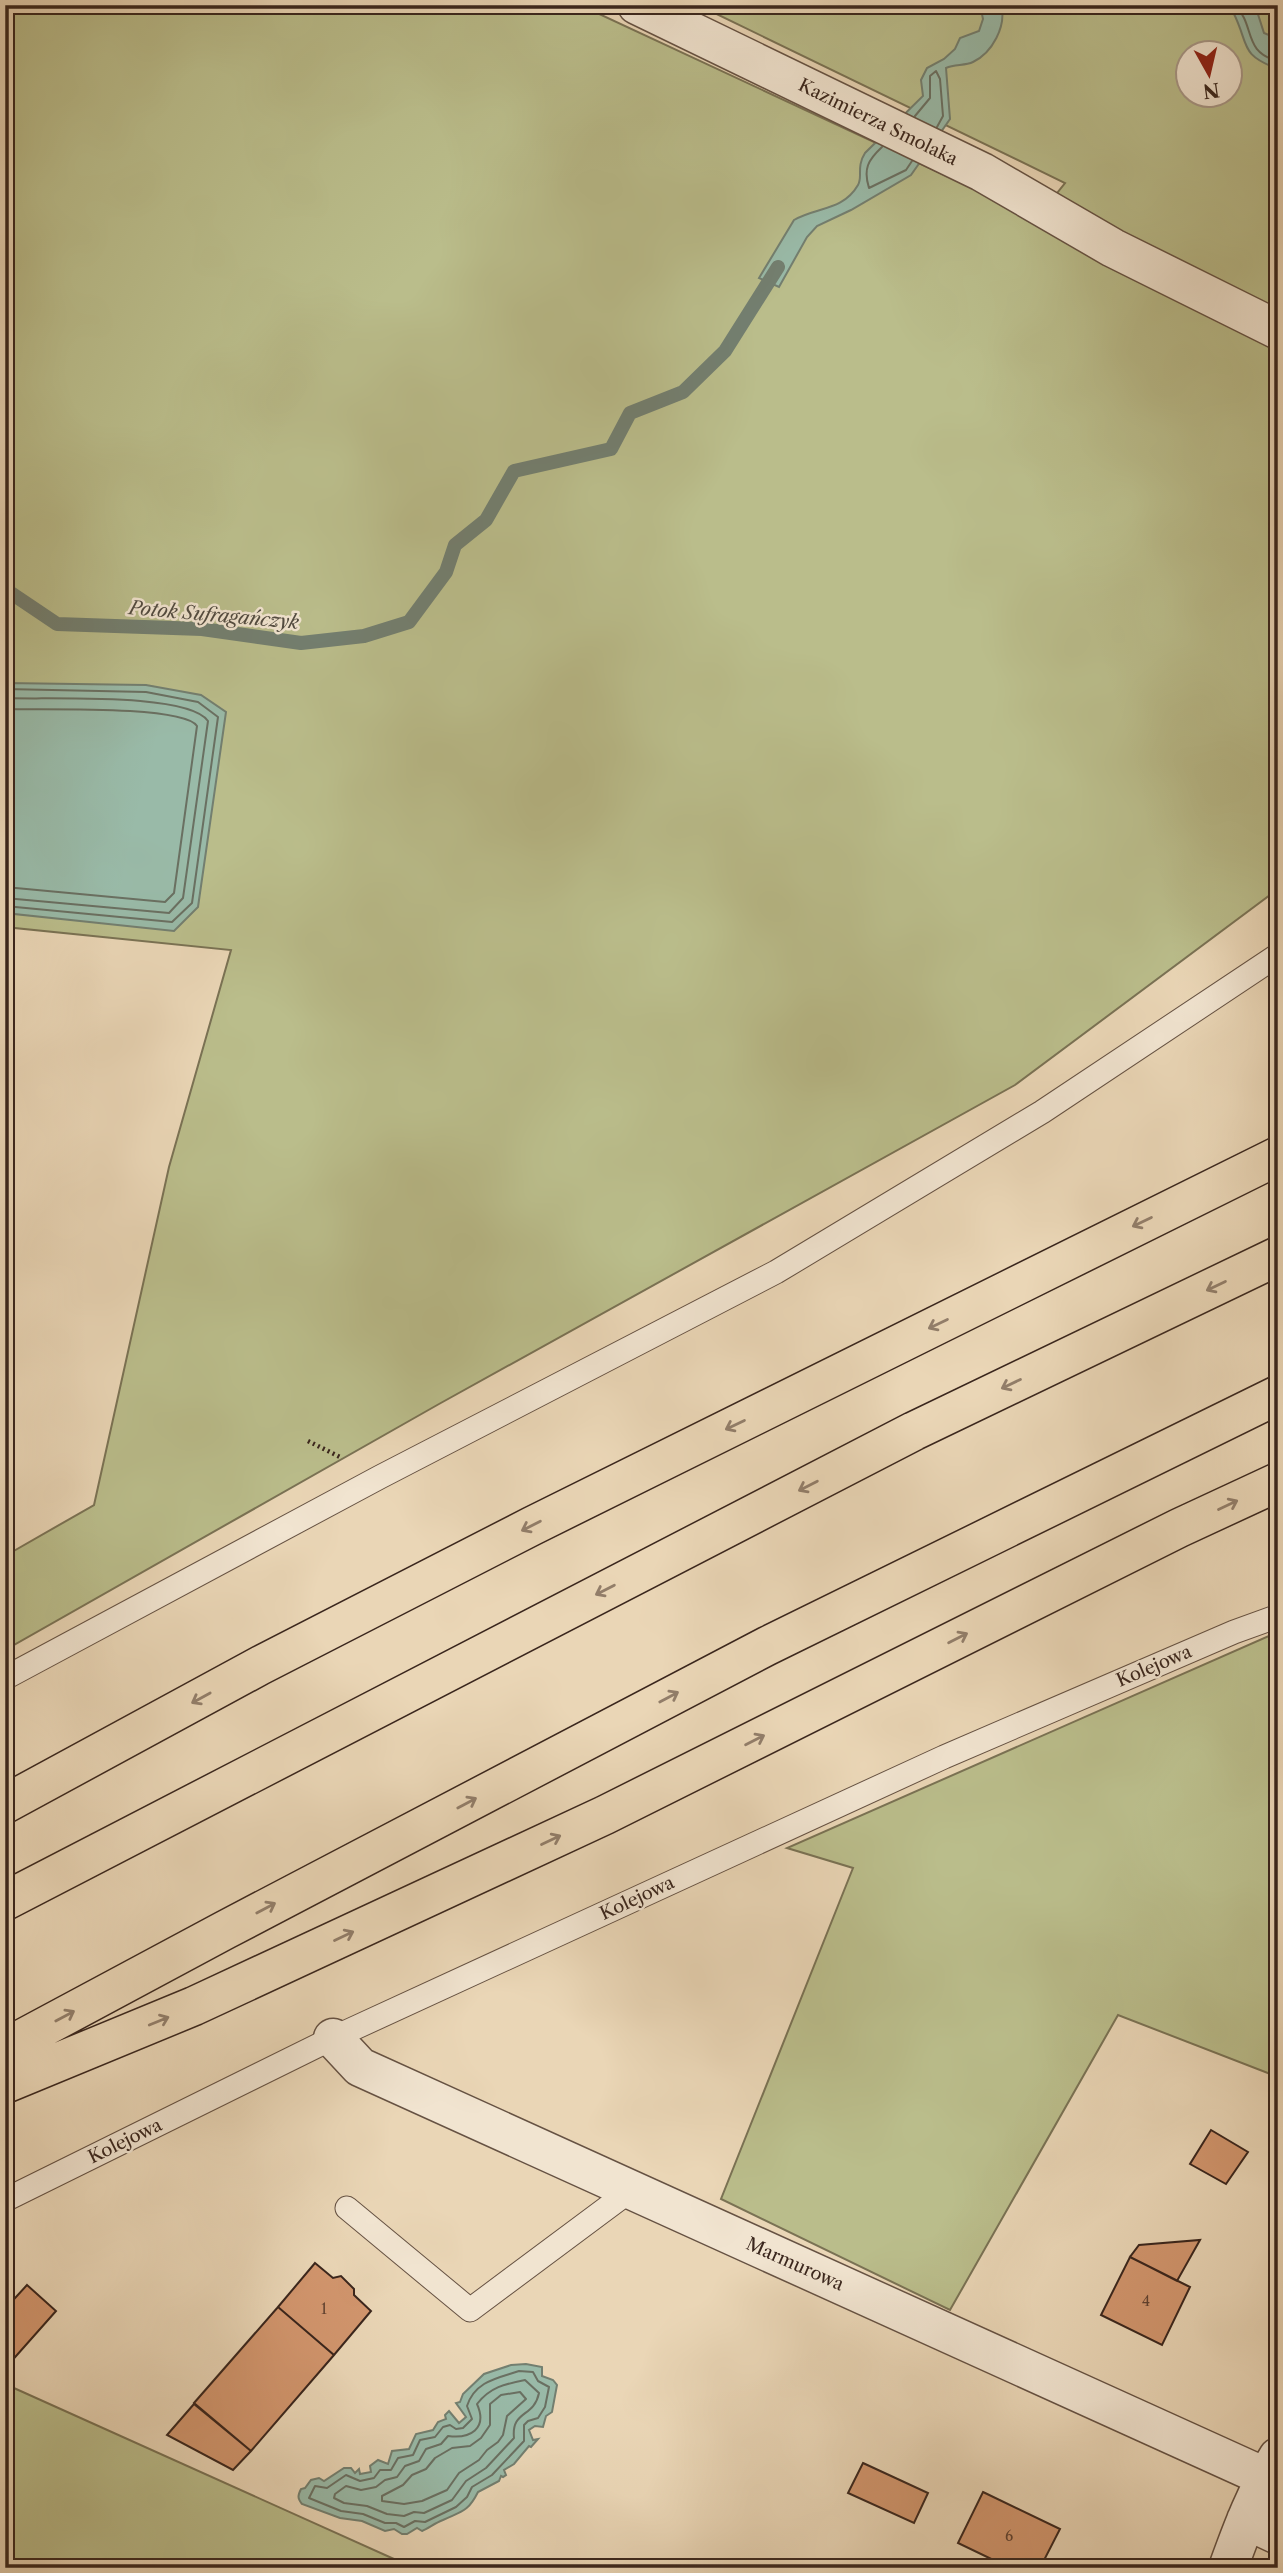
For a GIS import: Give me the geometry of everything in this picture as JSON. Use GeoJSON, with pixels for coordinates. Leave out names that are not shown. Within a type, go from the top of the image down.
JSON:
{"type":"FeatureCollection","features":[{"type":"Feature","properties":{"kind":"highway"},"geometry":{"type":"LineString","coordinates":[[1203,1192],[1278,1143]]}},
{"type":"Feature","properties":{"kind":"highway"},"geometry":{"type":"LineString","coordinates":[[5,1804],[261,1665],[532,1525],[1278,1156]]}},
{"type":"Feature","properties":{"kind":"highway"},"geometry":{"type":"LineString","coordinates":[[5,1901],[914,1431],[1278,1256]]}},
{"type":"Feature","properties":{"kind":"highway"},"geometry":{"type":"LineString","coordinates":[[5,2048],[767,1646],[1278,1395]]}},
{"type":"Feature","properties":{"kind":"highway"},"geometry":{"type":"LineString","coordinates":[[5,2084],[194,2006],[606,1815],[1179,1528],[1278,1482]]}},
{"type":"Feature","properties":{"kind":"street","name":"Kazimierza Smolaka"},"geometry":{"type":"LineString","coordinates":[[637,5],[982,173],[1113,248],[1278,330]]}},
{"type":"Feature","properties":{"kind":"street","name":"Marmurowa"},"geometry":{"type":"LineString","coordinates":[[333,2038],[360,2067],[631,2190],[1271,2467]]}},
{"type":"Feature","properties":{"kind":"street"},"geometry":{"type":"LineString","coordinates":[[1228,2568],[1262,2528],[1271,2467]]}},
{"type":"Feature","properties":{"kind":"lane"},"geometry":{"type":"LineString","coordinates":[[5,1678],[380,1477],[776,1272],[1042,1112],[1278,955]]}},
{"type":"Feature","properties":{"kind":"lane","name":"Kolejowa"},"geometry":{"type":"LineString","coordinates":[[5,2200],[333,2038],[944,1756],[1221,1637],[1278,1616]]}},
{"type":"Feature","properties":{"kind":"lane"},"geometry":{"type":"LineString","coordinates":[[346,2208],[470,2310],[631,2190]]}},
{"type":"Feature","properties":{"kind":"green space"},"geometry":{"type":"Polygon","coordinates":[[[5,5],[580,5],[1037,218],[1065,183],[698,5],[1278,5],[1278,889],[1015,1085],[439,1404],[5,1650],[5,1556],[94,1505],[169,1167],[231,950],[5,927],[5,5]]]}},
{"type":"Feature","properties":{"kind":"green space"},"geometry":{"type":"Polygon","coordinates":[[[1278,1632],[1278,2077],[1118,2015],[950,2310],[721,2199],[853,1868],[787,1848],[1278,1632]]]}},
{"type":"Feature","properties":{"kind":"green space"},"geometry":{"type":"Polygon","coordinates":[[[5,2384],[414,2568],[5,2568],[5,2384]]]}},
{"type":"Feature","properties":{"kind":"water"},"geometry":{"type":"Polygon","coordinates":[[[980,5],[1001,5],[1000,30],[992,46],[980,58],[946,68],[950,119],[911,175],[851,210],[817,226],[807,237],[779,287],[759,278],[794,220],[837,204],[852,193],[859,182],[865,153],[923,96],[921,80],[927,68],[955,49],[960,38],[979,31],[983,19],[980,5]]]}},
{"type":"Feature","properties":{"kind":"water"},"geometry":{"type":"Polygon","coordinates":[[[1217,5],[1255,5],[1264,33],[1278,39],[1278,69],[1265,64],[1251,53],[1233,12],[1217,5]]]}},
{"type":"Feature","properties":{"kind":"water"},"geometry":{"type":"Polygon","coordinates":[[[5,683],[146,685],[201,695],[226,712],[198,907],[174,931],[5,913],[5,683]]]}},
{"type":"Feature","properties":{"kind":"water"},"geometry":{"type":"Polygon","coordinates":[[[511,2365],[542,2367],[542,2376],[553,2380],[557,2385],[552,2412],[546,2416],[543,2427],[535,2426],[529,2430],[533,2440],[538,2439],[514,2464],[504,2470],[506,2475],[478,2492],[464,2510],[422,2531],[417,2528],[402,2534],[394,2529],[385,2531],[362,2521],[340,2518],[300,2502],[298,2496],[301,2489],[311,2480],[319,2478],[324,2481],[344,2468],[351,2468],[355,2473],[359,2469],[360,2474],[371,2472],[370,2466],[378,2460],[388,2464],[392,2451],[409,2449],[416,2434],[433,2430],[438,2422],[446,2419],[445,2415],[449,2411],[459,2423],[466,2417],[456,2403],[460,2402],[463,2394],[484,2374],[511,2365]]]}},
{"type":"Feature","properties":{"kind":"building"},"geometry":{"type":"Polygon","coordinates":[[[1211,2130],[1248,2152],[1226,2184],[1190,2164],[1211,2130]]]}},
{"type":"Feature","properties":{"kind":"building"},"geometry":{"type":"Polygon","coordinates":[[[1200,2240],[1177,2281],[1130,2257],[1139,2245],[1200,2240]]]}},
{"type":"Feature","properties":{"kind":"building"},"geometry":{"type":"Polygon","coordinates":[[[1130,2257],[1190,2287],[1162,2345],[1101,2315],[1130,2257]]]}},
{"type":"Feature","properties":{"kind":"building"},"geometry":{"type":"Polygon","coordinates":[[[315,2263],[333,2278],[341,2276],[354,2289],[354,2295],[371,2311],[334,2355],[278,2307],[315,2263]]]}},
{"type":"Feature","properties":{"kind":"building"},"geometry":{"type":"Polygon","coordinates":[[[27,2285],[56,2311],[9,2364],[5,2360],[5,2309],[27,2285]]]}},
{"type":"Feature","properties":{"kind":"building"},"geometry":{"type":"Polygon","coordinates":[[[278,2307],[334,2355],[251,2451],[194,2403],[278,2307]]]}},
{"type":"Feature","properties":{"kind":"building"},"geometry":{"type":"Polygon","coordinates":[[[194,2404],[251,2451],[233,2470],[167,2435],[194,2404]]]}},
{"type":"Feature","properties":{"kind":"building"},"geometry":{"type":"Polygon","coordinates":[[[863,2463],[928,2493],[914,2523],[848,2493],[863,2463]]]}},
{"type":"Feature","properties":{"kind":"building"},"geometry":{"type":"Polygon","coordinates":[[[983,2492],[1060,2529],[1040,2568],[1010,2568],[958,2543],[983,2492]]]}},
{"type":"Feature","properties":{"kind":"waterway","name":"Potok Sufragańczyk"},"geometry":{"type":"LineString","coordinates":[[5,589],[57,624],[202,629],[301,643],[364,636],[409,622],[446,572],[455,545],[486,520],[514,471],[611,449],[630,413],[683,392],[725,351],[778,267]]}}]}
